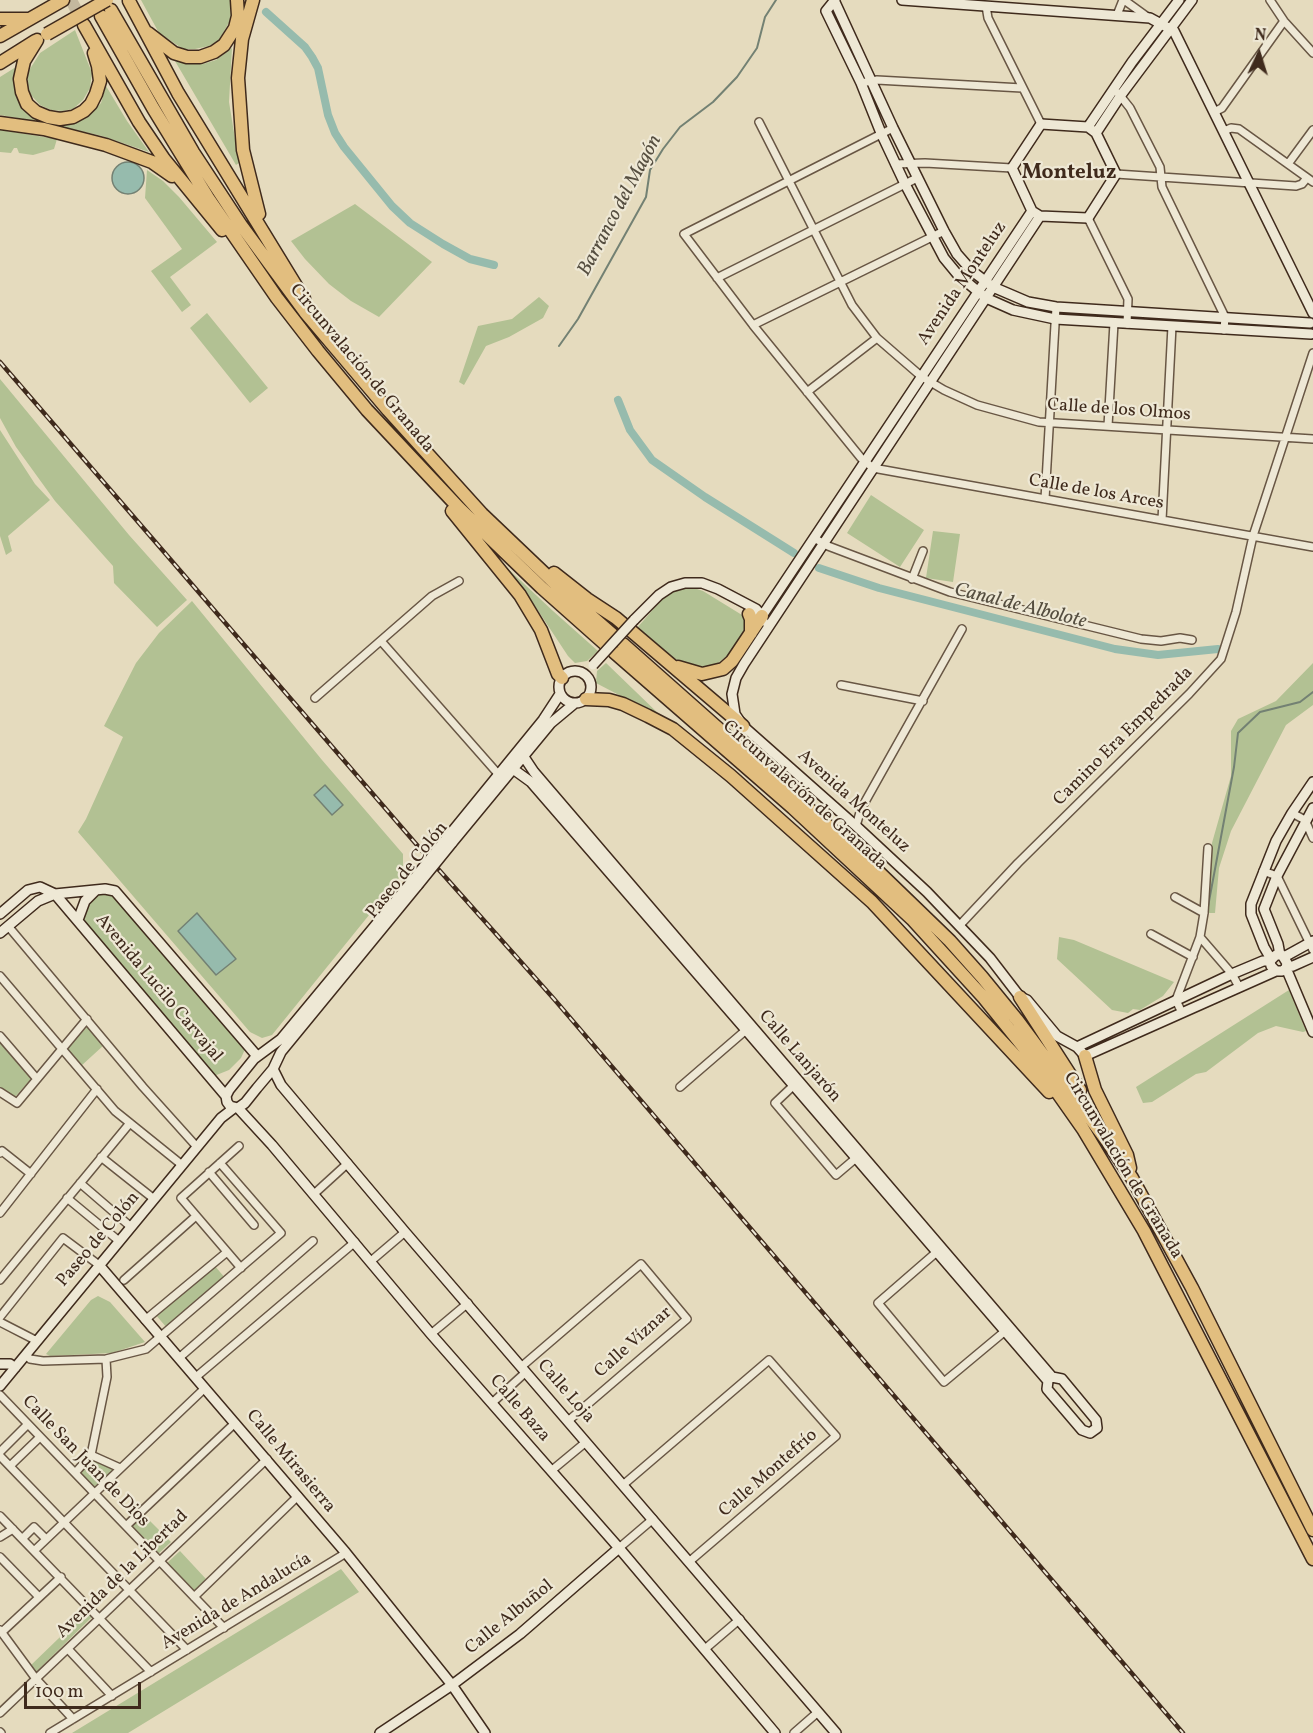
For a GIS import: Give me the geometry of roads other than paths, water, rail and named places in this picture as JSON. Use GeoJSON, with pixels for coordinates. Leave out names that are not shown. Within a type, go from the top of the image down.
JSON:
{"type":"FeatureCollection","features":[{"type":"Feature","properties":{"kind":"highway"},"geometry":{"type":"LineString","coordinates":[[0,36],[63,0]]}},
{"type":"Feature","properties":{"kind":"highway"},"geometry":{"type":"LineString","coordinates":[[143,29],[174,53],[187,57],[200,57],[224,45],[235,28],[238,16],[237,0]]}},
{"type":"Feature","properties":{"kind":"highway"},"geometry":{"type":"LineString","coordinates":[[254,0],[243,39],[238,78],[243,150],[264,230]]}},
{"type":"Feature","properties":{"kind":"highway"},"geometry":{"type":"LineString","coordinates":[[129,1],[178,93],[311,309],[315,324]]}},
{"type":"Feature","properties":{"kind":"highway"},"geometry":{"type":"LineString","coordinates":[[0,63],[42,37],[106,8]]}},
{"type":"Feature","properties":{"kind":"highway","name":"Circunvalación de Granada"},"geometry":{"type":"LineString","coordinates":[[106,8],[176,146],[277,298],[367,410],[496,545],[813,810],[950,941],[1018,1021],[1132,1178],[1192,1288],[1313,1530]]}},
{"type":"Feature","properties":{"kind":"highway","name":"Circunvalación de Granada"},"geometry":{"type":"LineString","coordinates":[[106,8],[193,152],[265,258],[315,324],[388,410],[482,514],[566,594],[614,644],[912,919],[1011,1030],[1083,1129],[1124,1195],[1167,1273],[1313,1559]]}},
{"type":"Feature","properties":{"kind":"highway"},"geometry":{"type":"LineString","coordinates":[[0,19],[29,19]]}},
{"type":"Feature","properties":{"kind":"highway"},"geometry":{"type":"LineString","coordinates":[[84,25],[139,122],[164,159],[239,253],[253,263]]}},
{"type":"Feature","properties":{"kind":"highway"},"geometry":{"type":"LineString","coordinates":[[42,37],[21,70],[22,92],[27,104],[36,112],[60,119],[73,117],[84,111],[96,94],[99,73],[91,38]]}},
{"type":"Feature","properties":{"kind":"highway"},"geometry":{"type":"LineString","coordinates":[[0,123],[74,136],[130,152],[152,162],[191,192]]}},
{"type":"Feature","properties":{"kind":"highway"},"geometry":{"type":"LineString","coordinates":[[430,478],[438,494],[520,595],[542,630],[558,674],[562,678]]}},
{"type":"Feature","properties":{"kind":"highway"},"geometry":{"type":"LineString","coordinates":[[482,514],[498,522],[550,570],[616,618],[743,726]]}},
{"type":"Feature","properties":{"kind":"highway"},"geometry":{"type":"LineString","coordinates":[[748,614],[757,634]]}},
{"type":"Feature","properties":{"kind":"highway"},"geometry":{"type":"LineString","coordinates":[[672,664],[702,674],[723,669],[757,634],[762,616]]}},
{"type":"Feature","properties":{"kind":"highway"},"geometry":{"type":"LineString","coordinates":[[580,701],[609,700],[623,704],[673,729],[723,769],[872,902],[1032,1072],[1070,1119],[1083,1129]]}},
{"type":"Feature","properties":{"kind":"highway"},"geometry":{"type":"LineString","coordinates":[[1020,997],[1103,1125],[1107,1141]]}},
{"type":"Feature","properties":{"kind":"highway"},"geometry":{"type":"LineString","coordinates":[[1081,1052],[1095,1090],[1127,1155],[1132,1178]]}},
{"type":"Feature","properties":{"kind":"highway"},"geometry":{"type":"LineString","coordinates":[[1283,1473],[1298,1488],[1313,1517]]}},
{"type":"Feature","properties":{"kind":"street"},"geometry":{"type":"LineString","coordinates":[[1312,318],[1225,317],[1056,307],[1028,302],[989,284],[957,254],[944,231],[892,128],[835,0],[826,11],[861,83],[895,165],[932,237],[944,258],[958,275],[982,295],[1013,310],[1055,319],[1312,335]]}},
{"type":"Feature","properties":{"kind":"street"},"geometry":{"type":"LineString","coordinates":[[902,0],[959,2],[1150,18]]}},
{"type":"Feature","properties":{"kind":"street"},"geometry":{"type":"LineString","coordinates":[[1117,15],[1124,0],[1150,18],[1170,28],[1179,38],[1312,318],[1308,328],[1312,335]]}},
{"type":"Feature","properties":{"kind":"street"},"geometry":{"type":"LineString","coordinates":[[1092,130],[1160,24],[1179,0]]}},
{"type":"Feature","properties":{"kind":"street"},"geometry":{"type":"LineString","coordinates":[[1117,92],[1192,0]]}},
{"type":"Feature","properties":{"kind":"street"},"geometry":{"type":"LineString","coordinates":[[1270,0],[1284,21],[1313,53]]}},
{"type":"Feature","properties":{"kind":"street"},"geometry":{"type":"LineString","coordinates":[[986,6],[988,18],[1041,124]]}},
{"type":"Feature","properties":{"kind":"street"},"geometry":{"type":"LineString","coordinates":[[1215,112],[1222,108],[1284,21]]}},
{"type":"Feature","properties":{"kind":"street"},"geometry":{"type":"LineString","coordinates":[[861,83],[872,81],[1022,87]]}},
{"type":"Feature","properties":{"kind":"street"},"geometry":{"type":"LineString","coordinates":[[1117,92],[1130,108],[1160,167],[1162,188],[1225,317],[1224,330]]}},
{"type":"Feature","properties":{"kind":"street","name":"Calle de los Olmos"},"geometry":{"type":"LineString","coordinates":[[759,122],[852,305],[877,339],[926,379],[977,405],[1049,423],[1313,439]]}},
{"type":"Feature","properties":{"kind":"street"},"geometry":{"type":"LineString","coordinates":[[1041,124],[1092,130]]}},
{"type":"Feature","properties":{"kind":"street"},"geometry":{"type":"LineString","coordinates":[[1012,168],[1041,124]]}},
{"type":"Feature","properties":{"kind":"street"},"geometry":{"type":"LineString","coordinates":[[869,465],[753,325],[684,234],[892,128]]}},
{"type":"Feature","properties":{"kind":"street"},"geometry":{"type":"LineString","coordinates":[[1116,174],[1296,186],[1310,180],[1239,129],[1231,128],[1224,131]]}},
{"type":"Feature","properties":{"kind":"street"},"geometry":{"type":"LineString","coordinates":[[1092,130],[1116,174]]}},
{"type":"Feature","properties":{"kind":"street"},"geometry":{"type":"LineString","coordinates":[[1288,164],[1313,130]]}},
{"type":"Feature","properties":{"kind":"street"},"geometry":{"type":"LineString","coordinates":[[895,165],[909,163],[1012,168]]}},
{"type":"Feature","properties":{"kind":"street"},"geometry":{"type":"LineString","coordinates":[[1012,168],[1036,213],[1088,218]]}},
{"type":"Feature","properties":{"kind":"street"},"geometry":{"type":"LineString","coordinates":[[1088,218],[1116,174]]}},
{"type":"Feature","properties":{"kind":"street"},"geometry":{"type":"LineString","coordinates":[[717,278],[917,178]]}},
{"type":"Feature","properties":{"kind":"street","name":"Avenida Monteluz"},"geometry":{"type":"LineString","coordinates":[[1036,213],[869,465],[823,544],[767,631],[757,634],[736,678],[732,694],[735,714],[743,726],[927,892],[990,958],[1020,997],[1027,1000],[1057,1036],[1081,1052]]}},
{"type":"Feature","properties":{"kind":"street"},"geometry":{"type":"LineString","coordinates":[[1088,218],[1128,299],[1127,324]]}},
{"type":"Feature","properties":{"kind":"street"},"geometry":{"type":"LineString","coordinates":[[753,325],[944,231]]}},
{"type":"Feature","properties":{"kind":"street"},"geometry":{"type":"LineString","coordinates":[[1045,499],[1056,307]]}},
{"type":"Feature","properties":{"kind":"street"},"geometry":{"type":"LineString","coordinates":[[1108,426],[1114,323]]}},
{"type":"Feature","properties":{"kind":"street"},"geometry":{"type":"LineString","coordinates":[[1162,520],[1172,326]]}},
{"type":"Feature","properties":{"kind":"street"},"geometry":{"type":"LineString","coordinates":[[807,392],[877,339]]}},
{"type":"Feature","properties":{"kind":"street","name":"Camino Era Empedrada"},"geometry":{"type":"LineString","coordinates":[[959,926],[1018,863],[1212,671],[1221,659],[1236,612],[1253,536],[1313,353]]}},
{"type":"Feature","properties":{"kind":"street","name":"Avenida Monteluz"},"geometry":{"type":"LineString","coordinates":[[762,616],[814,538],[869,465]]}},
{"type":"Feature","properties":{"kind":"street","name":"Calle de los Arces"},"geometry":{"type":"LineString","coordinates":[[869,465],[1313,547]]}},
{"type":"Feature","properties":{"kind":"street"},"geometry":{"type":"LineString","coordinates":[[814,538],[823,544],[950,592],[1141,639],[1192,640]]}},
{"type":"Feature","properties":{"kind":"street"},"geometry":{"type":"LineString","coordinates":[[912,579],[923,551]]}},
{"type":"Feature","properties":{"kind":"street"},"geometry":{"type":"LineString","coordinates":[[315,698],[432,596],[459,581]]}},
{"type":"Feature","properties":{"kind":"street"},"geometry":{"type":"LineString","coordinates":[[586,675],[658,595],[671,587],[684,583],[702,583],[756,609],[762,616]]}},
{"type":"Feature","properties":{"kind":"street"},"geometry":{"type":"LineString","coordinates":[[733,598],[748,614],[757,618],[777,613]]}},
{"type":"Feature","properties":{"kind":"street"},"geometry":{"type":"LineString","coordinates":[[856,826],[861,808],[962,629]]}},
{"type":"Feature","properties":{"kind":"street"},"geometry":{"type":"LineString","coordinates":[[381,641],[499,775]]}},
{"type":"Feature","properties":{"kind":"street"},"geometry":{"type":"LineString","coordinates":[[570,671],[586,675],[591,690],[580,701],[566,700],[560,694],[559,683],[570,671]]}},
{"type":"Feature","properties":{"kind":"street"},"geometry":{"type":"LineString","coordinates":[[841,685],[923,701]]}},
{"type":"Feature","properties":{"kind":"street","name":"Paseo de Colón"},"geometry":{"type":"LineString","coordinates":[[231,1103],[245,1103],[273,1068],[281,1052],[449,841],[543,720],[560,694]]}},
{"type":"Feature","properties":{"kind":"street","name":"Paseo de Colón"},"geometry":{"type":"LineString","coordinates":[[449,841],[525,757],[551,723],[580,701]]}},
{"type":"Feature","properties":{"kind":"street","name":"Calle Lanjarón"},"geometry":{"type":"LineString","coordinates":[[525,757],[538,777],[1050,1379]]}},
{"type":"Feature","properties":{"kind":"street","name":"Calle Lanjarón"},"geometry":{"type":"LineString","coordinates":[[513,769],[531,782],[793,1086],[939,1250],[1004,1332],[1050,1379],[1062,1379],[1096,1420],[1097,1428],[1090,1433],[1082,1430],[1047,1389],[1050,1379]]}},
{"type":"Feature","properties":{"kind":"street"},"geometry":{"type":"LineString","coordinates":[[1313,782],[1292,813],[1263,871],[1251,904],[1251,914],[1264,947],[1276,958],[1287,960],[1283,969],[1313,1032]]}},
{"type":"Feature","properties":{"kind":"street"},"geometry":{"type":"LineString","coordinates":[[1283,969],[1271,966],[1276,958],[1278,944],[1264,909],[1277,876],[1313,808]]}},
{"type":"Feature","properties":{"kind":"street"},"geometry":{"type":"LineString","coordinates":[[1292,813],[1305,820],[1313,838]]}},
{"type":"Feature","properties":{"kind":"street"},"geometry":{"type":"LineString","coordinates":[[1182,1013],[1176,1000],[1200,937],[1204,913],[1208,848]]}},
{"type":"Feature","properties":{"kind":"street"},"geometry":{"type":"LineString","coordinates":[[1081,1052],[1151,1011],[1263,961],[1312,945],[1277,876],[1263,871]]}},
{"type":"Feature","properties":{"kind":"street","name":"Paseo de Colón"},"geometry":{"type":"LineString","coordinates":[[0,1386],[221,1118],[259,1055],[280,1040],[415,883]]}},
{"type":"Feature","properties":{"kind":"street"},"geometry":{"type":"LineString","coordinates":[[0,914],[28,891],[40,887],[55,894],[78,920]]}},
{"type":"Feature","properties":{"kind":"street","name":"Avenida Lucilo Carvajal"},"geometry":{"type":"LineString","coordinates":[[231,1103],[78,920],[85,901],[96,890],[105,888],[115,891],[259,1055],[266,1056],[273,1068]]}},
{"type":"Feature","properties":{"kind":"street"},"geometry":{"type":"LineString","coordinates":[[0,933],[38,901],[55,894],[96,890]]}},
{"type":"Feature","properties":{"kind":"street"},"geometry":{"type":"LineString","coordinates":[[1175,897],[1204,913]]}},
{"type":"Feature","properties":{"kind":"street"},"geometry":{"type":"LineString","coordinates":[[8,926],[143,1087],[198,1147]]}},
{"type":"Feature","properties":{"kind":"street"},"geometry":{"type":"LineString","coordinates":[[1151,934],[1193,957]]}},
{"type":"Feature","properties":{"kind":"street"},"geometry":{"type":"LineString","coordinates":[[1200,937],[1232,974],[1239,987]]}},
{"type":"Feature","properties":{"kind":"street"},"geometry":{"type":"LineString","coordinates":[[1081,1052],[1157,1024],[1313,957]]}},
{"type":"Feature","properties":{"kind":"street"},"geometry":{"type":"LineString","coordinates":[[0,976],[116,1111],[182,1165]]}},
{"type":"Feature","properties":{"kind":"street"},"geometry":{"type":"LineString","coordinates":[[1151,1011],[1157,1024]]}},
{"type":"Feature","properties":{"kind":"street"},"geometry":{"type":"LineString","coordinates":[[0,1092],[16,1103],[87,1019]]}},
{"type":"Feature","properties":{"kind":"street"},"geometry":{"type":"LineString","coordinates":[[680,1087],[746,1030]]}},
{"type":"Feature","properties":{"kind":"street"},"geometry":{"type":"LineString","coordinates":[[0,1036],[37,1079]]}},
{"type":"Feature","properties":{"kind":"street","name":"Calle Loja"},"geometry":{"type":"LineString","coordinates":[[273,1068],[281,1085],[405,1232],[836,1733]]}},
{"type":"Feature","properties":{"kind":"street","name":"Calle Lanjarón"},"geometry":{"type":"LineString","coordinates":[[793,1086],[775,1103],[836,1174],[856,1158]]}},
{"type":"Feature","properties":{"kind":"street"},"geometry":{"type":"LineString","coordinates":[[0,1213],[97,1089]]}},
{"type":"Feature","properties":{"kind":"street","name":"Calle Baza"},"geometry":{"type":"LineString","coordinates":[[231,1103],[314,1194],[431,1334],[619,1548],[775,1733]]}},
{"type":"Feature","properties":{"kind":"street"},"geometry":{"type":"LineString","coordinates":[[0,1280],[130,1123]]}},
{"type":"Feature","properties":{"kind":"street"},"geometry":{"type":"LineString","coordinates":[[239,1146],[181,1198],[241,1268]]}},
{"type":"Feature","properties":{"kind":"street"},"geometry":{"type":"LineString","coordinates":[[0,1154],[2,1151],[31,1174]]}},
{"type":"Feature","properties":{"kind":"street"},"geometry":{"type":"LineString","coordinates":[[101,1157],[154,1199]]}},
{"type":"Feature","properties":{"kind":"street"},"geometry":{"type":"LineString","coordinates":[[26,1355],[30,1359],[43,1361],[105,1359],[146,1349],[281,1233],[220,1163]]}},
{"type":"Feature","properties":{"kind":"street"},"geometry":{"type":"LineString","coordinates":[[314,1194],[348,1163]]}},
{"type":"Feature","properties":{"kind":"street"},"geometry":{"type":"LineString","coordinates":[[209,1173],[254,1225]]}},
{"type":"Feature","properties":{"kind":"street"},"geometry":{"type":"LineString","coordinates":[[80,1183],[131,1227]]}},
{"type":"Feature","properties":{"kind":"street"},"geometry":{"type":"LineString","coordinates":[[68,1198],[119,1241]]}},
{"type":"Feature","properties":{"kind":"street"},"geometry":{"type":"LineString","coordinates":[[124,1280],[196,1216]]}},
{"type":"Feature","properties":{"kind":"street"},"geometry":{"type":"LineString","coordinates":[[371,1262],[405,1232]]}},
{"type":"Feature","properties":{"kind":"street"},"geometry":{"type":"LineString","coordinates":[[0,1317],[63,1238],[99,1265]]}},
{"type":"Feature","properties":{"kind":"street"},"geometry":{"type":"LineString","coordinates":[[179,1358],[313,1241]]}},
{"type":"Feature","properties":{"kind":"street"},"geometry":{"type":"LineString","coordinates":[[196,1377],[355,1242]]}},
{"type":"Feature","properties":{"kind":"street"},"geometry":{"type":"LineString","coordinates":[[939,1250],[878,1303],[944,1382],[1004,1332]]}},
{"type":"Feature","properties":{"kind":"street"},"geometry":{"type":"LineString","coordinates":[[145,1320],[227,1252]]}},
{"type":"Feature","properties":{"kind":"street","name":"Calle Víznar"},"geometry":{"type":"LineString","coordinates":[[524,1370],[641,1264],[687,1319],[568,1421]]}},
{"type":"Feature","properties":{"kind":"street","name":"Calle Mirasierra"},"geometry":{"type":"LineString","coordinates":[[99,1265],[346,1553],[452,1685],[484,1733]]}},
{"type":"Feature","properties":{"kind":"street"},"geometry":{"type":"LineString","coordinates":[[431,1334],[468,1303]]}},
{"type":"Feature","properties":{"kind":"street"},"geometry":{"type":"LineString","coordinates":[[0,1322],[37,1341]]}},
{"type":"Feature","properties":{"kind":"street"},"geometry":{"type":"LineString","coordinates":[[75,1473],[91,1455],[107,1377],[105,1359]]}},
{"type":"Feature","properties":{"kind":"street","name":"Calle Montefrío"},"geometry":{"type":"LineString","coordinates":[[623,1485],[769,1360],[837,1436],[690,1561]]}},
{"type":"Feature","properties":{"kind":"street"},"geometry":{"type":"LineString","coordinates":[[0,1364],[10,1364],[15,1368]]}},
{"type":"Feature","properties":{"kind":"street"},"geometry":{"type":"LineString","coordinates":[[492,1403],[524,1370]]}},
{"type":"Feature","properties":{"kind":"street"},"geometry":{"type":"LineString","coordinates":[[35,1550],[205,1388]]}},
{"type":"Feature","properties":{"kind":"street","name":"Calle San Juan de Dios"},"geometry":{"type":"LineString","coordinates":[[0,1395],[224,1628]]}},
{"type":"Feature","properties":{"kind":"street"},"geometry":{"type":"LineString","coordinates":[[126,1526],[235,1423]]}},
{"type":"Feature","properties":{"kind":"street"},"geometry":{"type":"LineString","coordinates":[[28,1424],[0,1454],[187,1650]]}},
{"type":"Feature","properties":{"kind":"street"},"geometry":{"type":"LineString","coordinates":[[10,1466],[40,1437]]}},
{"type":"Feature","properties":{"kind":"street"},"geometry":{"type":"LineString","coordinates":[[551,1471],[586,1442]]}},
{"type":"Feature","properties":{"kind":"street"},"geometry":{"type":"LineString","coordinates":[[91,1455],[120,1468]]}},
{"type":"Feature","properties":{"kind":"street","name":"Avenida de la Libertad"},"geometry":{"type":"LineString","coordinates":[[0,1713],[267,1459]]}},
{"type":"Feature","properties":{"kind":"street"},"geometry":{"type":"LineString","coordinates":[[194,1597],[298,1496]]}},
{"type":"Feature","properties":{"kind":"street"},"geometry":{"type":"LineString","coordinates":[[0,1516],[151,1672]]}},
{"type":"Feature","properties":{"kind":"street","name":"Calle Albuñol"},"geometry":{"type":"LineString","coordinates":[[380,1733],[452,1685],[520,1634],[653,1519]]}},
{"type":"Feature","properties":{"kind":"street"},"geometry":{"type":"LineString","coordinates":[[23,1538],[34,1527],[46,1539]]}},
{"type":"Feature","properties":{"kind":"street"},"geometry":{"type":"LineString","coordinates":[[0,1537],[13,1529]]}},
{"type":"Feature","properties":{"kind":"street","name":"Avenida de Andalucía"},"geometry":{"type":"LineString","coordinates":[[50,1733],[346,1553]]}},
{"type":"Feature","properties":{"kind":"street"},"geometry":{"type":"LineString","coordinates":[[0,1557],[39,1597]]}},
{"type":"Feature","properties":{"kind":"street"},"geometry":{"type":"LineString","coordinates":[[61,1577],[1,1631],[36,1679],[72,1719]]}},
{"type":"Feature","properties":{"kind":"street"},"geometry":{"type":"LineString","coordinates":[[705,1649],[740,1619]]}},
{"type":"Feature","properties":{"kind":"street"},"geometry":{"type":"LineString","coordinates":[[68,1649],[112,1696]]}},
{"type":"Feature","properties":{"kind":"street"},"geometry":{"type":"LineString","coordinates":[[794,1733],[818,1712]]}},
{"type":"Feature","properties":{"kind":"waterway","name":"Barranco del Magón"},"geometry":{"type":"LineString","coordinates":[[559,346],[578,319],[646,197],[650,170],[663,149],[680,127],[713,102],[737,77],[757,48],[765,17],[776,0]]}},
{"type":"Feature","properties":{"kind":"waterway","name":"Canal de Albolote"},"geometry":{"type":"LineString","coordinates":[[266,12],[305,47],[312,57],[318,68],[328,115],[335,133],[392,206],[410,223],[443,244],[470,259],[494,265]]}},
{"type":"Feature","properties":{"kind":"waterway","name":"Canal de Albolote"},"geometry":{"type":"LineString","coordinates":[[618,400],[630,430],[652,460],[705,497],[794,553]]}},
{"type":"Feature","properties":{"kind":"waterway","name":"Canal de Albolote"},"geometry":{"type":"LineString","coordinates":[[819,568],[879,588],[1115,649],[1158,655],[1218,649]]}},
{"type":"Feature","properties":{"kind":"waterway"},"geometry":{"type":"LineString","coordinates":[[1207,912],[1234,767],[1238,733],[1260,712],[1300,702],[1313,692]]}},
{"type":"Feature","properties":{"kind":"tunnel"},"geometry":{"type":"LineString","coordinates":[[71,0],[83,23]]}},
{"type":"Feature","properties":{"kind":"railway"},"geometry":{"type":"LineString","coordinates":[[0,362],[423,852],[554,999],[1183,1733]]}},
{"type":"Feature","properties":{"kind":"district","name":"Monteluz"},"geometry":{"type":"Point","coordinates":[1069,174]}}]}
